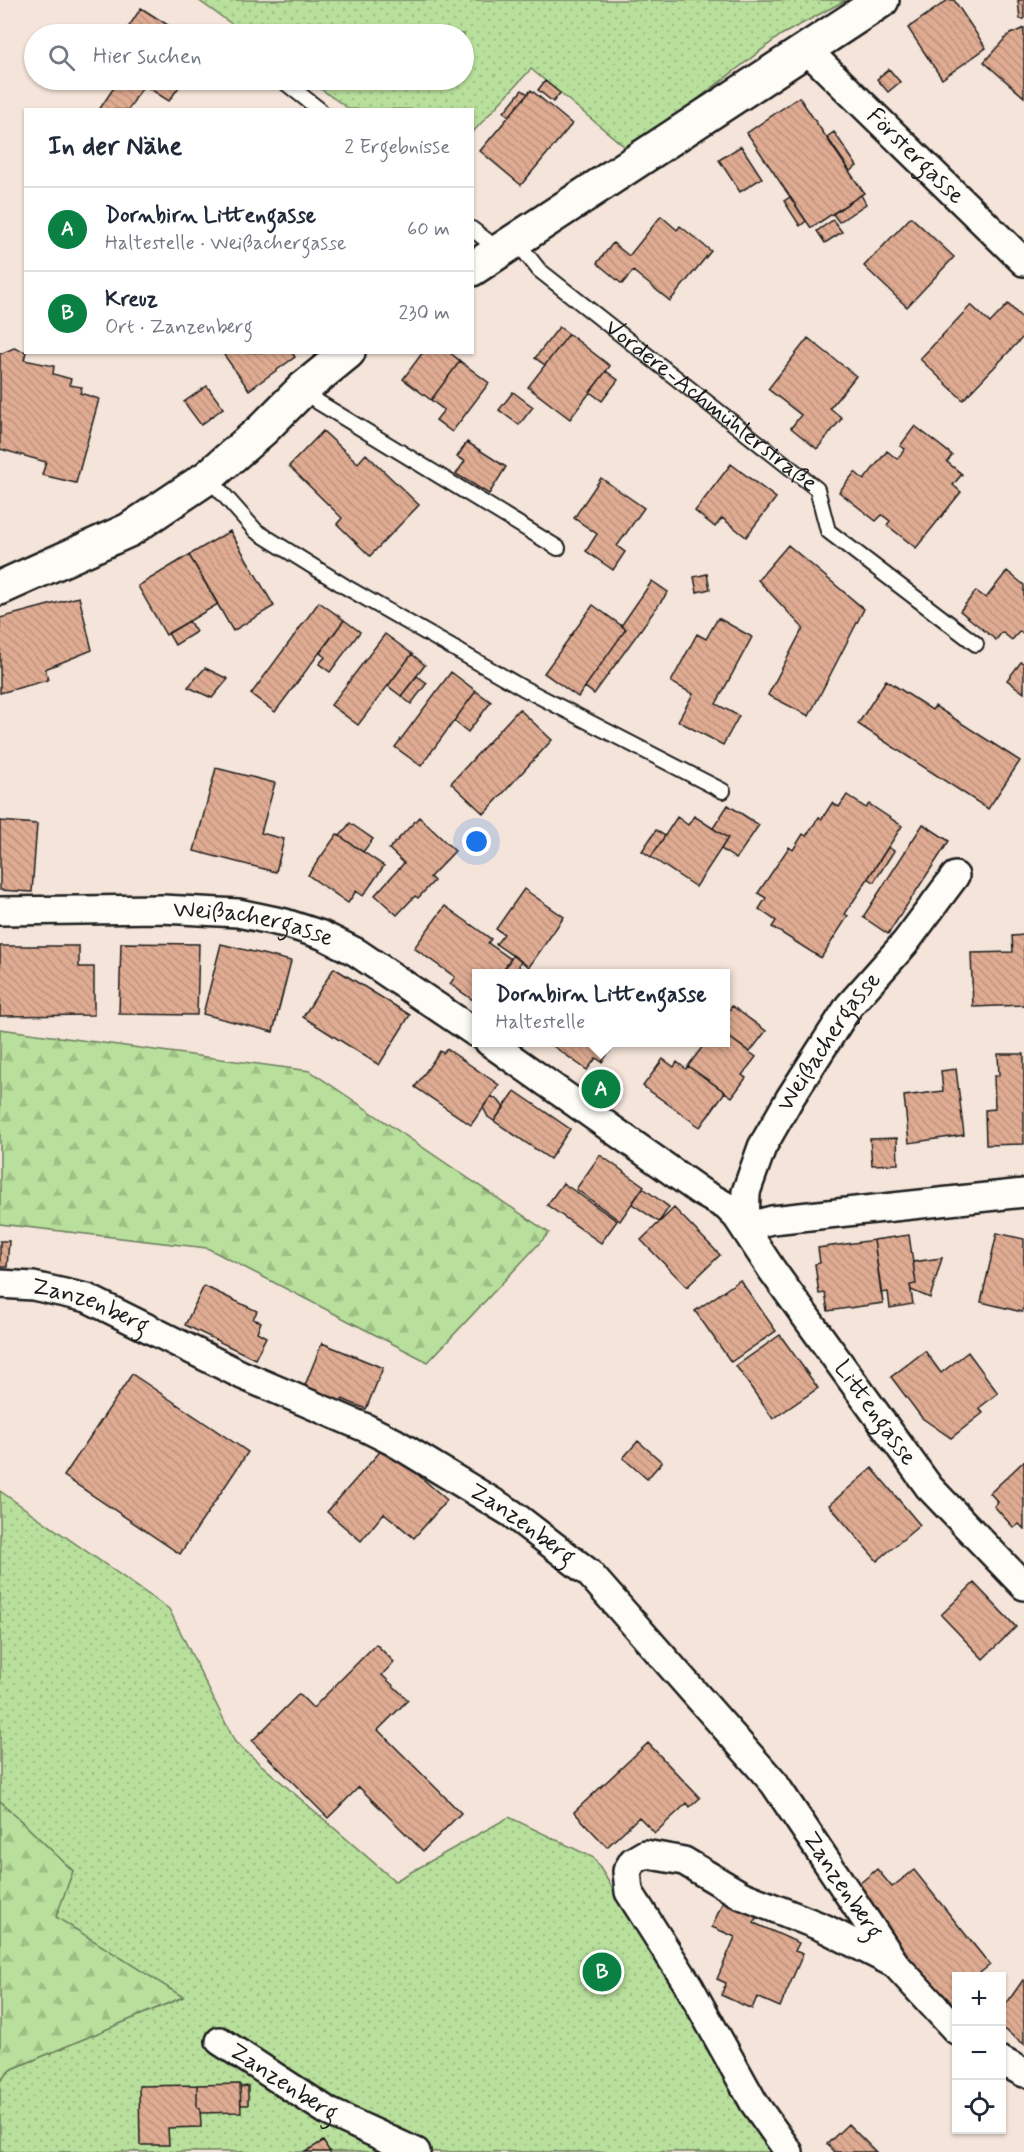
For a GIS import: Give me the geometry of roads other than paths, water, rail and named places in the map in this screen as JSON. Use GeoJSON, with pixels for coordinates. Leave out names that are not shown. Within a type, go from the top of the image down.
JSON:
{"type":"FeatureCollection","features":[{"type":"Feature","properties":{"kind":"street"},"geometry":{"type":"LineString","coordinates":[[474,268],[882,0]]}},
{"type":"Feature","properties":{"kind":"street","name":"Förstergasse"},"geometry":{"type":"LineString","coordinates":[[807,50],[1024,262]]}},
{"type":"Feature","properties":{"kind":"street"},"geometry":{"type":"LineString","coordinates":[[0,588],[129,530],[208,477],[262,430],[304,388],[346,354]]}},
{"type":"Feature","properties":{"kind":"street","name":"Weißachergasse"},"geometry":{"type":"LineString","coordinates":[[745,1227],[746,1192],[762,1147],[790,1098],[849,1006],[905,943],[955,876]]}},
{"type":"Feature","properties":{"kind":"street","name":"Weißachergasse"},"geometry":{"type":"LineString","coordinates":[[0,911],[162,909],[238,913],[285,923],[322,935],[356,952],[472,1031]]}},
{"type":"Feature","properties":{"kind":"street"},"geometry":{"type":"LineString","coordinates":[[496,1047],[701,1192],[726,1206],[745,1227],[772,1220],[1024,1193]]}},
{"type":"Feature","properties":{"kind":"street","name":"Littengasse"},"geometry":{"type":"LineString","coordinates":[[745,1227],[772,1270],[928,1487],[1024,1586]]}},
{"type":"Feature","properties":{"kind":"street","name":"Zanzenberg"},"geometry":{"type":"LineString","coordinates":[[0,1284],[33,1286],[87,1298],[242,1375],[394,1442],[520,1519],[589,1573],[774,1783],[896,1965],[953,2026]]}},
{"type":"Feature","properties":{"kind":"street","name":"Zanzenberg"},"geometry":{"type":"LineString","coordinates":[[789,2152],[754,2103],[689,1986],[629,1892],[627,1871],[633,1861],[645,1854],[684,1861],[741,1895],[824,1928],[896,1965]]}},
{"type":"Feature","properties":{"kind":"street","name":"Zanzenberg"},"geometry":{"type":"LineString","coordinates":[[220,2042],[329,2112],[416,2152]]}},
{"type":"Feature","properties":{"kind":"street"},"geometry":{"type":"LineString","coordinates":[[1006,2063],[1024,2073]]}},
{"type":"Feature","properties":{"kind":"lane"},"geometry":{"type":"LineString","coordinates":[[295,90],[317,108]]}},
{"type":"Feature","properties":{"kind":"lane","name":"Vordere-Achmühlerstraße"},"geometry":{"type":"LineString","coordinates":[[474,230],[508,246],[818,489],[828,531],[976,644]]}},
{"type":"Feature","properties":{"kind":"lane"},"geometry":{"type":"LineString","coordinates":[[304,388],[318,402],[558,548]]}},
{"type":"Feature","properties":{"kind":"lane"},"geometry":{"type":"LineString","coordinates":[[208,477],[256,531],[346,587],[523,688],[723,791]]}},
{"type":"Feature","properties":{"kind":"place","name":"Dornbirn Littengasse"},"geometry":{"type":"Point","coordinates":[601,1089]}},
{"type":"Feature","properties":{"kind":"place","name":"Kreuz"},"geometry":{"type":"Point","coordinates":[602,1972]}}]}
